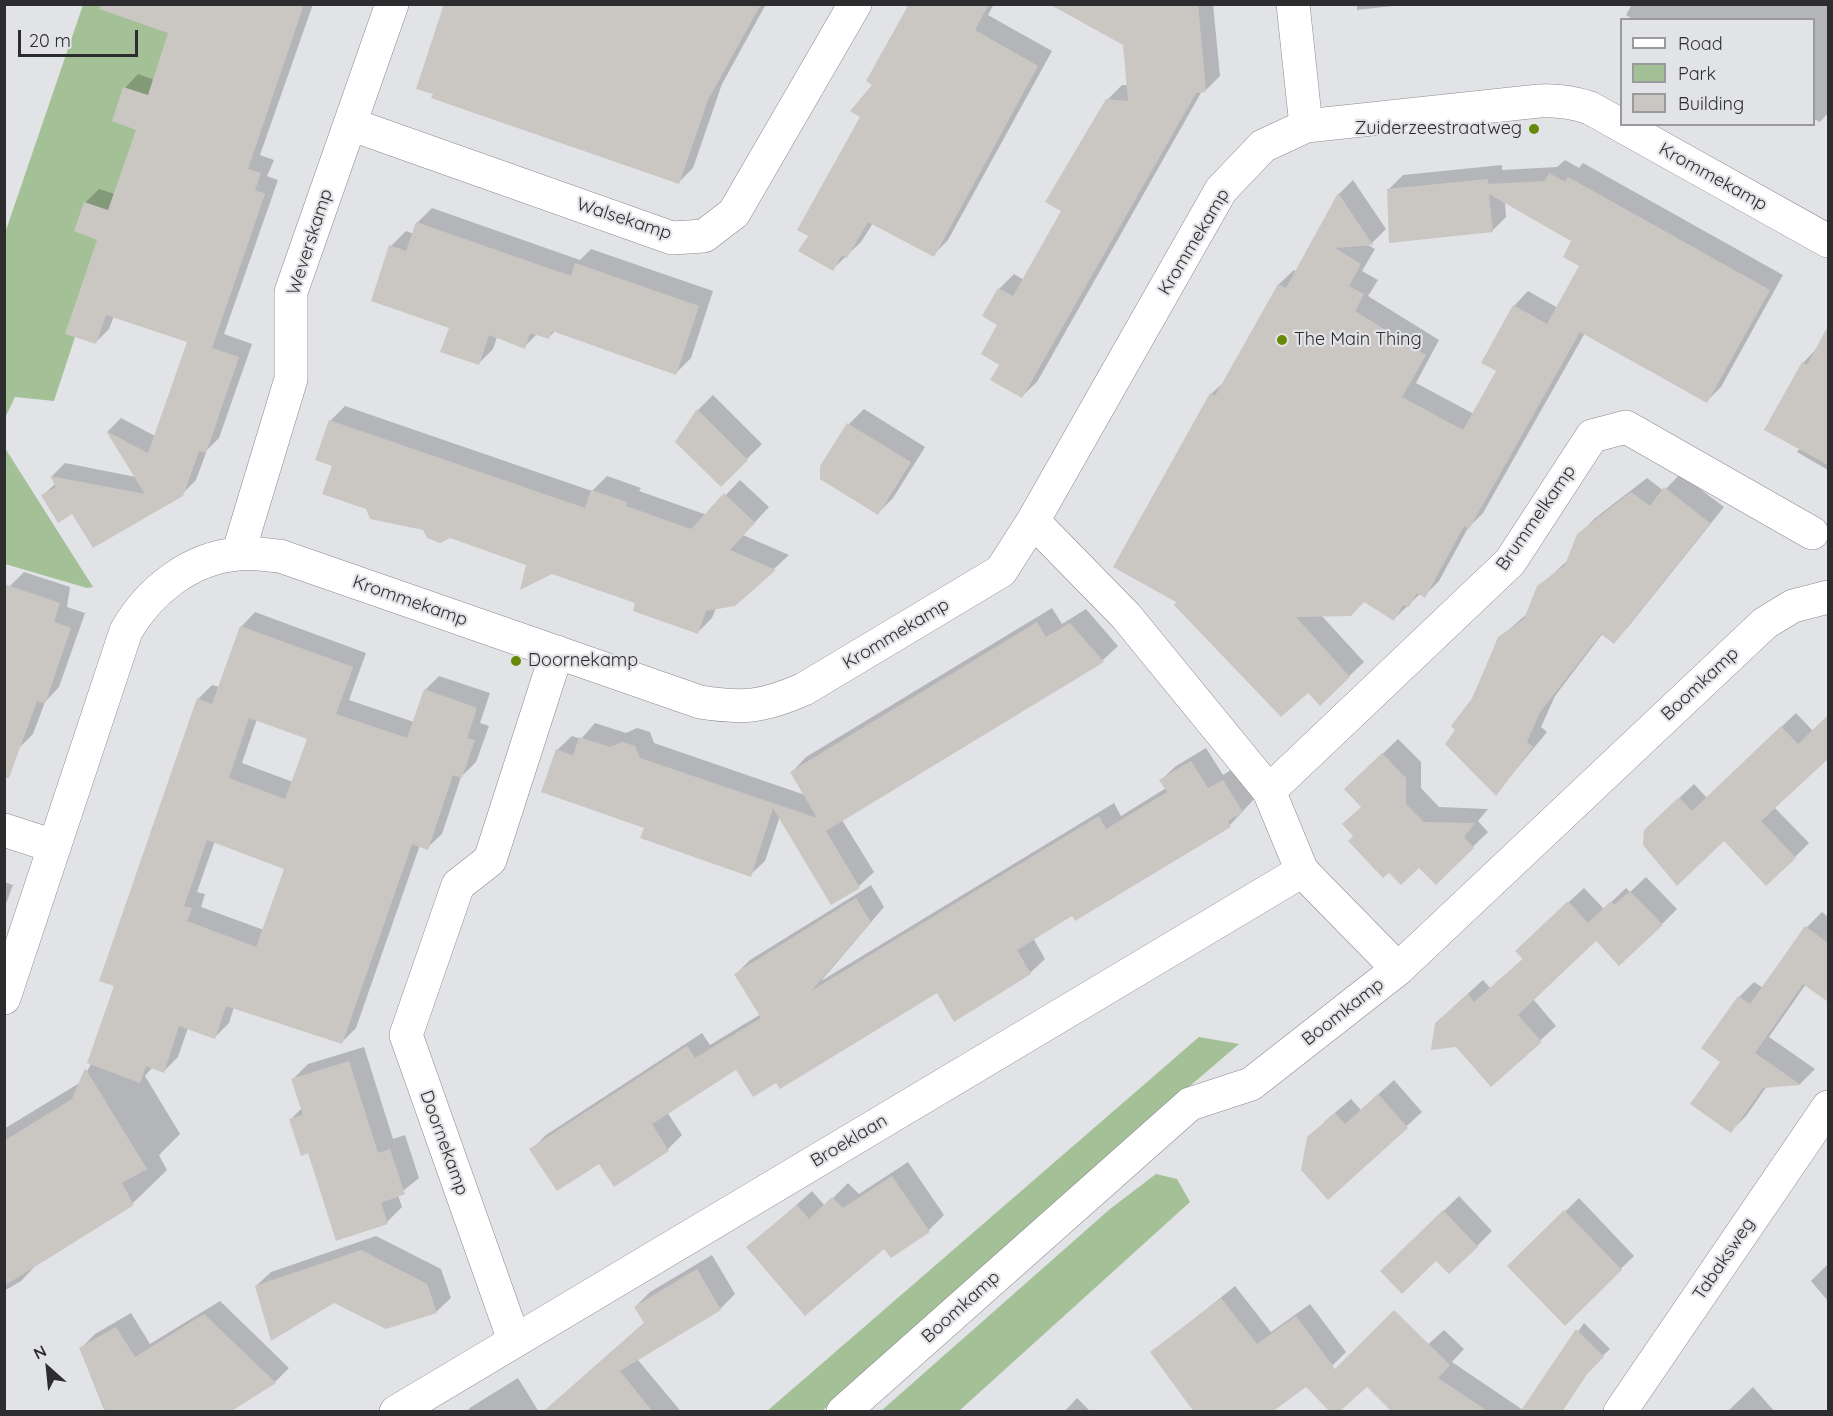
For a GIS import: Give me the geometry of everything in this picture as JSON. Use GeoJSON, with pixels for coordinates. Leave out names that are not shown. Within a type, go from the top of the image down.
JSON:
{"type":"FeatureCollection","features":[{"type":"Feature","properties":{"kind":"street","name":"Weverskamp"},"geometry":{"type":"LineString","coordinates":[[238,554],[291,379],[291,292],[392,4]]}},
{"type":"Feature","properties":{"kind":"street","name":"Walsekamp"},"geometry":{"type":"LineString","coordinates":[[350,124],[672,238],[704,236],[734,213],[855,4]]}},
{"type":"Feature","properties":{"kind":"street"},"geometry":{"type":"LineString","coordinates":[[1293,4],[1306,126]]}},
{"type":"Feature","properties":{"kind":"street","name":"Krommekamp"},"geometry":{"type":"LineString","coordinates":[[4,998],[52,846],[126,631],[137,612],[154,593],[177,576],[207,562],[238,554],[280,555],[700,702],[735,707],[772,703],[804,689],[1001,571],[1033,521],[1221,190],[1263,146],[1306,126],[1539,101],[1560,100],[1578,104],[1620,125]]}},
{"type":"Feature","properties":{"kind":"street","name":"Krommekamp"},"geometry":{"type":"LineString","coordinates":[[1622,126],[1828,241]]}},
{"type":"Feature","properties":{"kind":"street","name":"Brummelkamp"},"geometry":{"type":"LineString","coordinates":[[1269,791],[1510,562],[1592,436],[1626,427],[1812,533]]}},
{"type":"Feature","properties":{"kind":"street"},"geometry":{"type":"LineString","coordinates":[[1033,521],[1126,616],[1269,791],[1302,871],[1398,969]]}},
{"type":"Feature","properties":{"kind":"street","name":"Boomkamp"},"geometry":{"type":"LineString","coordinates":[[843,1412],[1190,1104],[1251,1084],[1398,969],[1764,623],[1793,606],[1828,597]]}},
{"type":"Feature","properties":{"kind":"street","name":"Doornekamp"},"geometry":{"type":"LineString","coordinates":[[514,1340],[405,1035],[458,885],[490,860],[557,652]]}},
{"type":"Feature","properties":{"kind":"street"},"geometry":{"type":"LineString","coordinates":[[4,830],[52,846]]}},
{"type":"Feature","properties":{"kind":"street","name":"Broeklaan"},"geometry":{"type":"LineString","coordinates":[[396,1412],[1302,871]]}},
{"type":"Feature","properties":{"kind":"street","name":"Tabaksweg"},"geometry":{"type":"LineString","coordinates":[[1620,1412],[1828,1107]]}},
{"type":"Feature","properties":{"kind":"green space"},"geometry":{"type":"Polygon","coordinates":[[[83,5],[184,5],[54,401],[15,397],[5,418],[5,233],[83,5]]]}},
{"type":"Feature","properties":{"kind":"green space"},"geometry":{"type":"Polygon","coordinates":[[[5,448],[93,587],[87,588],[5,564],[5,448]]]}},
{"type":"Feature","properties":{"kind":"green space"},"geometry":{"type":"Polygon","coordinates":[[[1199,1037],[1239,1044],[1094,1168],[822,1411],[766,1412],[1199,1037]]]}},
{"type":"Feature","properties":{"kind":"green space"},"geometry":{"type":"Polygon","coordinates":[[[1156,1174],[1177,1179],[1190,1202],[959,1411],[881,1411],[1110,1209],[1156,1174]]]}},
{"type":"Feature","properties":{"kind":"building"},"geometry":{"type":"Polygon","coordinates":[[[100,4],[304,4],[248,169],[261,173],[255,190],[265,194],[212,348],[239,357],[206,453],[199,451],[183,496],[93,548],[72,514],[58,523],[41,495],[56,487],[50,476],[145,494],[106,431],[148,453],[187,342],[106,315],[96,344],[65,334],[97,240],[74,231],[84,202],[108,210],[136,130],[112,121],[123,87],[148,95],[168,33],[99,9],[100,4]]]}},
{"type":"Feature","properties":{"kind":"building"},"geometry":{"type":"Polygon","coordinates":[[[444,4],[761,4],[708,100],[679,184],[431,98],[433,94],[416,89],[444,4]]]}},
{"type":"Feature","properties":{"kind":"building"},"geometry":{"type":"Polygon","coordinates":[[[909,4],[989,4],[975,30],[1038,66],[934,257],[868,222],[847,258],[842,255],[833,271],[798,251],[808,236],[797,230],[860,117],[850,111],[872,85],[866,81],[909,4]]]}},
{"type":"Feature","properties":{"kind":"building"},"geometry":{"type":"Polygon","coordinates":[[[1049,4],[1198,4],[1206,92],[1196,93],[1022,398],[990,380],[999,365],[981,354],[997,325],[982,316],[998,288],[1013,296],[1061,211],[1045,202],[1106,99],[1128,101],[1123,45],[1049,4]]]}},
{"type":"Feature","properties":{"kind":"building"},"geometry":{"type":"Polygon","coordinates":[[[1549,173],[1565,182],[1568,177],[1770,290],[1707,403],[1580,332],[1469,529],[1464,526],[1425,598],[1417,593],[1409,607],[1403,605],[1394,621],[1364,602],[1351,616],[1296,617],[1350,677],[1320,706],[1308,693],[1281,717],[1174,605],[1176,602],[1113,567],[1210,393],[1215,396],[1278,284],[1286,288],[1338,193],[1373,245],[1335,248],[1361,264],[1349,286],[1364,294],[1355,311],[1426,355],[1402,397],[1463,430],[1496,371],[1481,363],[1513,305],[1547,324],[1579,266],[1563,257],[1571,241],[1489,194],[1493,232],[1389,243],[1387,189],[1488,179],[1488,184],[1545,181],[1549,173]]]}},
{"type":"Feature","properties":{"kind":"building"},"geometry":{"type":"Polygon","coordinates":[[[416,222],[571,276],[575,263],[699,306],[676,375],[552,331],[549,339],[530,333],[525,349],[489,335],[479,365],[440,352],[449,328],[371,301],[389,245],[406,251],[416,222]]]}},
{"type":"Feature","properties":{"kind":"building"},"geometry":{"type":"Polygon","coordinates":[[[1828,326],[1828,465],[1764,430],[1802,362],[1807,365],[1828,326]]]}},
{"type":"Feature","properties":{"kind":"building"},"geometry":{"type":"Polygon","coordinates":[[[697,409],[748,460],[721,487],[675,442],[697,409]]]}},
{"type":"Feature","properties":{"kind":"building"},"geometry":{"type":"Polygon","coordinates":[[[329,420],[585,508],[591,490],[627,502],[626,506],[691,529],[724,493],[755,523],[730,550],[776,570],[735,606],[706,611],[698,634],[633,611],[635,603],[552,574],[520,590],[526,565],[450,538],[440,543],[427,538],[423,530],[370,519],[366,509],[322,494],[332,466],[315,460],[329,420]]]}},
{"type":"Feature","properties":{"kind":"building"},"geometry":{"type":"Polygon","coordinates":[[[847,423],[911,462],[878,515],[820,479],[820,466],[847,423]]]}},
{"type":"Feature","properties":{"kind":"building"},"geometry":{"type":"Polygon","coordinates":[[[1664,487],[1710,523],[1614,644],[1601,634],[1540,712],[1527,742],[1533,747],[1496,796],[1445,744],[1455,730],[1451,726],[1473,697],[1498,637],[1524,619],[1537,586],[1565,565],[1577,534],[1631,492],[1650,506],[1664,487]]]}},
{"type":"Feature","properties":{"kind":"building"},"geometry":{"type":"Polygon","coordinates":[[[4,584],[60,603],[54,622],[71,628],[45,704],[37,701],[9,778],[4,778],[4,584]]]}},
{"type":"Feature","properties":{"kind":"building"},"geometry":{"type":"Polygon","coordinates":[[[1037,622],[1046,637],[1070,623],[1104,662],[826,831],[860,888],[831,905],[773,808],[751,877],[640,838],[644,828],[541,792],[556,749],[573,756],[579,737],[610,747],[622,742],[635,746],[640,758],[817,818],[790,772],[1037,622]]]}},
{"type":"Feature","properties":{"kind":"building"},"geometry":{"type":"Polygon","coordinates":[[[240,626],[353,667],[336,714],[407,738],[424,689],[477,708],[467,738],[475,740],[462,778],[453,775],[428,850],[412,844],[342,1044],[226,1006],[215,1039],[179,1026],[164,1073],[146,1066],[140,1083],[87,1063],[114,986],[99,981],[197,698],[212,704],[240,626]],[[249,718],[229,778],[285,799],[307,739],[249,718]],[[207,840],[184,906],[192,908],[187,921],[256,947],[284,869],[207,840]]]}},
{"type":"Feature","properties":{"kind":"building"},"geometry":{"type":"Polygon","coordinates":[[[1828,715],[1828,759],[1761,821],[1796,858],[1766,886],[1724,841],[1677,886],[1643,845],[1644,830],[1679,797],[1692,811],[1781,726],[1798,744],[1828,715]]]}},
{"type":"Feature","properties":{"kind":"building"},"geometry":{"type":"Polygon","coordinates":[[[1382,753],[1406,778],[1406,804],[1424,822],[1475,823],[1464,837],[1474,848],[1436,885],[1419,868],[1401,885],[1389,873],[1383,878],[1348,841],[1353,836],[1342,824],[1361,807],[1344,789],[1382,753]]]}},
{"type":"Feature","properties":{"kind":"building"},"geometry":{"type":"Polygon","coordinates":[[[1191,761],[1208,788],[1223,780],[1243,812],[1228,821],[1231,827],[1075,921],[1072,916],[1017,950],[1031,974],[954,1022],[937,993],[780,1089],[776,1083],[753,1097],[736,1070],[652,1124],[669,1151],[614,1187],[599,1164],[557,1191],[529,1149],[687,1046],[695,1058],[761,1018],[734,974],[856,898],[871,922],[811,991],[1099,816],[1106,829],[1167,792],[1159,780],[1191,761]]]}},
{"type":"Feature","properties":{"kind":"building"},"geometry":{"type":"Polygon","coordinates":[[[1630,891],[1663,925],[1619,966],[1596,941],[1518,1015],[1542,1042],[1491,1087],[1456,1047],[1431,1050],[1435,1023],[1468,994],[1474,1002],[1523,959],[1515,951],[1568,901],[1588,923],[1611,901],[1614,905],[1630,891]]]}},
{"type":"Feature","properties":{"kind":"building"},"geometry":{"type":"Polygon","coordinates":[[[1805,926],[1828,943],[1828,1002],[1803,984],[1755,1053],[1801,1085],[1763,1088],[1731,1133],[1690,1104],[1720,1062],[1701,1048],[1738,996],[1750,1004],[1805,926]]]}},
{"type":"Feature","properties":{"kind":"building"},"geometry":{"type":"Polygon","coordinates":[[[349,1061],[378,1153],[390,1149],[405,1194],[381,1203],[388,1224],[336,1241],[308,1153],[301,1156],[289,1119],[303,1115],[291,1079],[349,1061]]]}},
{"type":"Feature","properties":{"kind":"building"},"geometry":{"type":"Polygon","coordinates":[[[85,1068],[147,1169],[122,1183],[134,1205],[4,1286],[4,1141],[72,1099],[85,1068]]]}},
{"type":"Feature","properties":{"kind":"building"},"geometry":{"type":"Polygon","coordinates":[[[1378,1094],[1408,1128],[1328,1200],[1301,1170],[1307,1137],[1335,1113],[1345,1124],[1378,1094]]]}},
{"type":"Feature","properties":{"kind":"building"},"geometry":{"type":"Polygon","coordinates":[[[892,1176],[930,1232],[891,1258],[884,1249],[805,1316],[746,1247],[797,1205],[809,1219],[832,1197],[843,1208],[892,1176]]]}},
{"type":"Feature","properties":{"kind":"building"},"geometry":{"type":"Polygon","coordinates":[[[1443,1210],[1478,1247],[1449,1274],[1436,1261],[1402,1294],[1380,1271],[1443,1210]]]}},
{"type":"Feature","properties":{"kind":"building"},"geometry":{"type":"Polygon","coordinates":[[[1564,1210],[1622,1270],[1565,1326],[1507,1266],[1564,1210]]]}},
{"type":"Feature","properties":{"kind":"building"},"geometry":{"type":"Polygon","coordinates":[[[361,1250],[427,1284],[437,1313],[386,1329],[334,1303],[271,1341],[255,1286],[361,1250]]]}},
{"type":"Feature","properties":{"kind":"building"},"geometry":{"type":"Polygon","coordinates":[[[697,1269],[721,1310],[620,1371],[653,1412],[543,1412],[644,1323],[634,1307],[697,1269]]]}},
{"type":"Feature","properties":{"kind":"building"},"geometry":{"type":"Polygon","coordinates":[[[1221,1298],[1257,1344],[1296,1316],[1335,1369],[1394,1310],[1450,1365],[1438,1378],[1489,1412],[1392,1412],[1367,1387],[1339,1412],[1330,1412],[1306,1387],[1272,1412],[1194,1412],[1150,1352],[1221,1298]]]}},
{"type":"Feature","properties":{"kind":"building"},"geometry":{"type":"Polygon","coordinates":[[[204,1314],[276,1383],[230,1412],[106,1412],[79,1348],[116,1327],[135,1357],[204,1314]]]}},
{"type":"Feature","properties":{"kind":"building"},"geometry":{"type":"Polygon","coordinates":[[[1576,1329],[1604,1357],[1587,1374],[1562,1412],[1520,1412],[1576,1329]]]}},
{"type":"Feature","properties":{"kind":"place","name":"Zuiderzeestraatweg"},"geometry":{"type":"Point","coordinates":[1534,129]}},
{"type":"Feature","properties":{"kind":"place","name":"The Main Thing"},"geometry":{"type":"Point","coordinates":[1282,340]}},
{"type":"Feature","properties":{"kind":"place","name":"Doornekamp"},"geometry":{"type":"Point","coordinates":[516,661]}}]}
